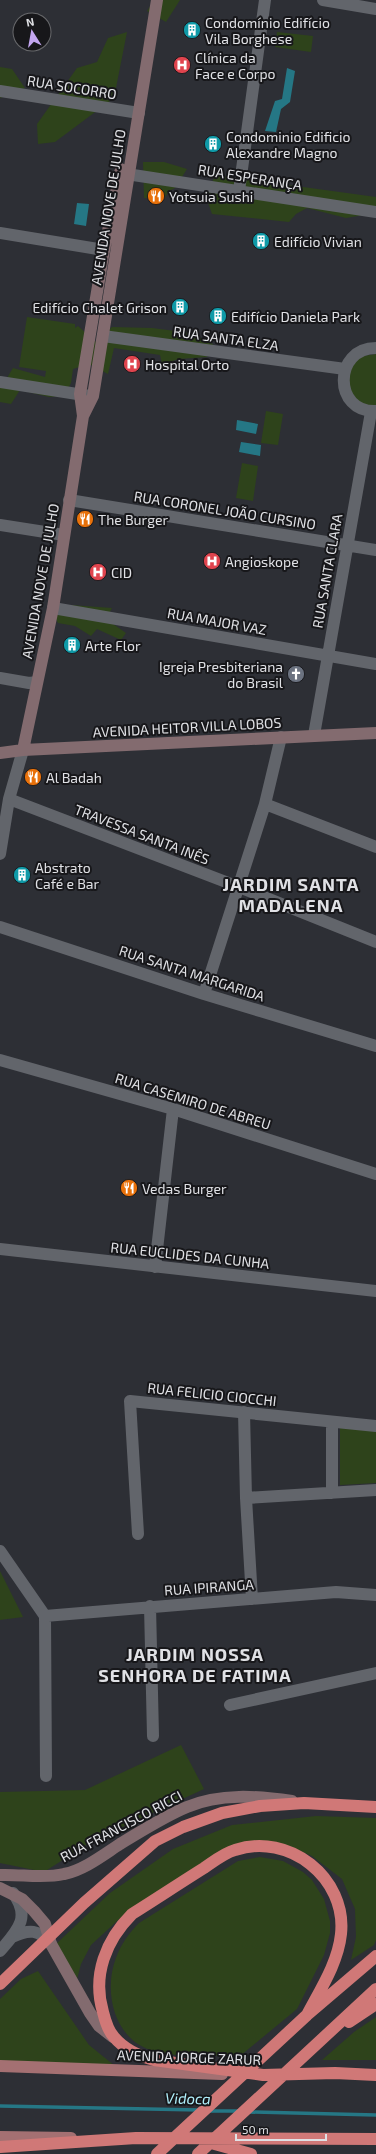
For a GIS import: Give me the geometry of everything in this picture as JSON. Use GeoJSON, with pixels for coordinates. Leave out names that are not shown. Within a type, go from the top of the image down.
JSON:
{"type":"FeatureCollection","features":[{"type":"Feature","properties":{"kind":"highway"},"geometry":{"type":"LineString","coordinates":[[0,1984],[84,1903],[155,1841],[183,1827],[222,1813],[260,1806],[304,1803],[376,1807]]}},
{"type":"Feature","properties":{"kind":"highway"},"geometry":{"type":"LineString","coordinates":[[263,2075],[154,2060],[132,2051],[113,2037],[101,2005],[100,1972],[108,1945],[120,1926],[138,1909],[233,1850],[246,1847],[273,1847],[299,1855],[320,1872],[335,1894],[341,1920],[339,1947],[324,1983],[307,2015]]}},
{"type":"Feature","properties":{"kind":"highway"},"geometry":{"type":"LineString","coordinates":[[157,2154],[307,2015],[376,1956]]}},
{"type":"Feature","properties":{"kind":"highway"},"geometry":{"type":"LineString","coordinates":[[198,2154],[376,1989]]}},
{"type":"Feature","properties":{"kind":"highway"},"geometry":{"type":"LineString","coordinates":[[320,2041],[376,2004]]}},
{"type":"Feature","properties":{"kind":"highway","name":"AVENIDA JORGE ZARUR"},"geometry":{"type":"LineString","coordinates":[[263,2075],[335,2073],[376,2074]]}},
{"type":"Feature","properties":{"kind":"highway"},"geometry":{"type":"LineString","coordinates":[[0,2147],[136,2138],[376,2139]]}},
{"type":"Feature","properties":{"kind":"highway"},"geometry":{"type":"LineString","coordinates":[[196,2139],[251,2154]]}},
{"type":"Feature","properties":{"kind":"main road","name":"AVENIDA NOVE DE JULHO"},"geometry":{"type":"LineString","coordinates":[[23,750],[53,608],[83,416],[93,396],[103,336],[149,0]]}},
{"type":"Feature","properties":{"kind":"main road","name":"AVENIDA NOVE DE JULHO"},"geometry":{"type":"LineString","coordinates":[[134,112],[157,0]]}},
{"type":"Feature","properties":{"kind":"main road","name":"AVENIDA NOVE DE JULHO"},"geometry":{"type":"LineString","coordinates":[[83,416],[80,394],[104,250],[124,174]]}},
{"type":"Feature","properties":{"kind":"main road","name":"AVENIDA HEITOR VILLA LOBOS"},"geometry":{"type":"LineString","coordinates":[[0,753],[23,750],[376,733]]}},
{"type":"Feature","properties":{"kind":"main road","name":"RUA FRANCISCO RICCI"},"geometry":{"type":"LineString","coordinates":[[0,1874],[43,1876],[65,1874],[86,1866],[163,1818],[188,1806],[214,1799],[266,1798],[304,1803]]}},
{"type":"Feature","properties":{"kind":"main road"},"geometry":{"type":"LineString","coordinates":[[0,1888],[13,1893],[34,1911],[44,1924],[51,1944],[90,2014],[99,2026],[113,2037]]}},
{"type":"Feature","properties":{"kind":"main road","name":"AVENIDA JORGE ZARUR"},"geometry":{"type":"LineString","coordinates":[[0,2066],[263,2075]]}},
{"type":"Feature","properties":{"kind":"main road"},"geometry":{"type":"LineString","coordinates":[[0,2137],[136,2138]]}},
{"type":"Feature","properties":{"kind":"street"},"geometry":{"type":"LineString","coordinates":[[239,191],[265,0]]}},
{"type":"Feature","properties":{"kind":"street"},"geometry":{"type":"LineString","coordinates":[[323,0],[376,9]]}},
{"type":"Feature","properties":{"kind":"street","name":"RUA SOCORRO"},"geometry":{"type":"LineString","coordinates":[[0,91],[134,112]]}},
{"type":"Feature","properties":{"kind":"street","name":"RUA ESPERANÇA"},"geometry":{"type":"LineString","coordinates":[[124,174],[376,212]]}},
{"type":"Feature","properties":{"kind":"street"},"geometry":{"type":"LineString","coordinates":[[0,234],[104,250]]}},
{"type":"Feature","properties":{"kind":"street","name":"RUA SANTA ELZA"},"geometry":{"type":"LineString","coordinates":[[103,336],[345,369]]}},
{"type":"Feature","properties":{"kind":"street"},"geometry":{"type":"LineString","coordinates":[[373,412],[361,409],[348,396],[343,383],[345,369],[356,354],[365,350],[376,348]]}},
{"type":"Feature","properties":{"kind":"street"},"geometry":{"type":"LineString","coordinates":[[0,382],[93,396]]}},
{"type":"Feature","properties":{"kind":"street","name":"RUA SANTA CLARA"},"geometry":{"type":"LineString","coordinates":[[314,735],[346,546],[373,412]]}},
{"type":"Feature","properties":{"kind":"street","name":"RUA CORONEL JOÃO CURSINO"},"geometry":{"type":"LineString","coordinates":[[69,500],[376,550]]}},
{"type":"Feature","properties":{"kind":"street"},"geometry":{"type":"LineString","coordinates":[[0,525],[64,535]]}},
{"type":"Feature","properties":{"kind":"street","name":"RUA MAJOR VAZ"},"geometry":{"type":"LineString","coordinates":[[53,608],[376,664]]}},
{"type":"Feature","properties":{"kind":"street"},"geometry":{"type":"LineString","coordinates":[[0,678],[29,683],[37,682]]}},
{"type":"Feature","properties":{"kind":"street"},"geometry":{"type":"LineString","coordinates":[[204,994],[265,804],[281,737]]}},
{"type":"Feature","properties":{"kind":"street"},"geometry":{"type":"LineString","coordinates":[[0,854],[9,799],[23,750]]}},
{"type":"Feature","properties":{"kind":"street","name":"TRAVESSA SANTA INÊS"},"geometry":{"type":"LineString","coordinates":[[9,799],[239,887],[376,942]]}},
{"type":"Feature","properties":{"kind":"street"},"geometry":{"type":"LineString","coordinates":[[265,804],[376,847]]}},
{"type":"Feature","properties":{"kind":"street","name":"RUA SANTA MARGARIDA"},"geometry":{"type":"LineString","coordinates":[[0,927],[204,994],[376,1046]]}},
{"type":"Feature","properties":{"kind":"street","name":"RUA CASEMIRO DE ABREU"},"geometry":{"type":"LineString","coordinates":[[0,1060],[173,1109],[376,1174]]}},
{"type":"Feature","properties":{"kind":"street"},"geometry":{"type":"LineString","coordinates":[[155,1267],[173,1109]]}},
{"type":"Feature","properties":{"kind":"street","name":"RUA EUCLIDES DA CUNHA"},"geometry":{"type":"LineString","coordinates":[[0,1249],[376,1291]]}},
{"type":"Feature","properties":{"kind":"street","name":"RUA FELICIO CIOCCHI"},"geometry":{"type":"LineString","coordinates":[[138,1534],[130,1401],[376,1426]]}},
{"type":"Feature","properties":{"kind":"street"},"geometry":{"type":"LineString","coordinates":[[244,1412],[246,1498],[252,1599]]}},
{"type":"Feature","properties":{"kind":"street"},"geometry":{"type":"LineString","coordinates":[[332,1422],[332,1493]]}},
{"type":"Feature","properties":{"kind":"street"},"geometry":{"type":"LineString","coordinates":[[246,1498],[376,1490]]}},
{"type":"Feature","properties":{"kind":"street"},"geometry":{"type":"LineString","coordinates":[[0,1551],[45,1616],[46,1776]]}},
{"type":"Feature","properties":{"kind":"street","name":"RUA IPIRANGA"},"geometry":{"type":"LineString","coordinates":[[45,1616],[150,1606],[336,1592],[376,1595]]}},
{"type":"Feature","properties":{"kind":"street"},"geometry":{"type":"LineString","coordinates":[[150,1606],[153,1736]]}},
{"type":"Feature","properties":{"kind":"street"},"geometry":{"type":"LineString","coordinates":[[230,1705],[376,1673]]}},
{"type":"Feature","properties":{"kind":"street"},"geometry":{"type":"LineString","coordinates":[[0,1951],[18,1929],[22,1920],[22,1910],[19,1901],[13,1893]]}},
{"type":"Feature","properties":{"kind":"street"},"geometry":{"type":"LineString","coordinates":[[12,1937],[22,1932],[33,1932],[43,1934],[51,1944]]}},
{"type":"Feature","properties":{"kind":"green space"},"geometry":{"type":"Polygon","coordinates":[[[154,0],[180,0],[166,22],[147,11],[154,0]]]}},
{"type":"Feature","properties":{"kind":"green space"},"geometry":{"type":"Polygon","coordinates":[[[127,32],[114,98],[55,142],[38,144],[37,124],[77,68],[97,62],[108,38],[127,32]]]}},
{"type":"Feature","properties":{"kind":"green space"},"geometry":{"type":"Polygon","coordinates":[[[277,32],[313,36],[311,52],[275,47],[277,32]]]}},
{"type":"Feature","properties":{"kind":"green space"},"geometry":{"type":"Polygon","coordinates":[[[0,67],[12,69],[25,88],[0,98],[0,67]]]}},
{"type":"Feature","properties":{"kind":"green space"},"geometry":{"type":"Polygon","coordinates":[[[143,162],[164,162],[187,169],[175,188],[169,191],[164,199],[144,198],[143,162]]]}},
{"type":"Feature","properties":{"kind":"green space"},"geometry":{"type":"Polygon","coordinates":[[[216,175],[376,197],[376,213],[346,218],[307,208],[296,214],[289,222],[212,214],[205,194],[216,175]]]}},
{"type":"Feature","properties":{"kind":"green space"},"geometry":{"type":"Polygon","coordinates":[[[27,317],[75,324],[75,328],[78,326],[96,342],[112,327],[152,328],[191,333],[213,344],[207,357],[179,359],[162,364],[160,355],[114,348],[108,374],[89,364],[73,369],[71,383],[64,396],[49,397],[20,390],[11,404],[0,402],[0,375],[2,386],[13,368],[45,377],[46,371],[19,367],[27,317]]]}},
{"type":"Feature","properties":{"kind":"green space"},"geometry":{"type":"Polygon","coordinates":[[[376,354],[376,407],[367,406],[359,402],[353,395],[349,377],[350,369],[355,361],[363,356],[376,354]]]}},
{"type":"Feature","properties":{"kind":"green space"},"geometry":{"type":"Polygon","coordinates":[[[266,411],[283,414],[278,445],[261,443],[266,411]]]}},
{"type":"Feature","properties":{"kind":"green space"},"geometry":{"type":"Polygon","coordinates":[[[242,463],[258,466],[253,501],[236,498],[242,463]]]}},
{"type":"Feature","properties":{"kind":"green space"},"geometry":{"type":"Polygon","coordinates":[[[71,605],[112,608],[106,619],[126,633],[121,640],[97,629],[91,636],[75,626],[58,623],[55,617],[71,605]]]}},
{"type":"Feature","properties":{"kind":"green space"},"geometry":{"type":"Polygon","coordinates":[[[340,1428],[376,1430],[376,1483],[340,1485],[340,1428]]]}},
{"type":"Feature","properties":{"kind":"green space"},"geometry":{"type":"Polygon","coordinates":[[[0,1571],[23,1617],[0,1620],[0,1571]]]}},
{"type":"Feature","properties":{"kind":"green space"},"geometry":{"type":"Polygon","coordinates":[[[181,1745],[204,1789],[94,1840],[44,1872],[0,1863],[0,1792],[85,1790],[181,1745]]]}},
{"type":"Feature","properties":{"kind":"green space"},"geometry":{"type":"Polygon","coordinates":[[[316,1816],[376,1818],[376,1940],[374,1945],[351,1960],[356,1937],[355,1909],[342,1879],[312,1856],[284,1844],[247,1843],[129,1910],[91,1945],[81,1964],[77,1979],[55,1945],[110,1893],[173,1849],[232,1825],[316,1816]]]}},
{"type":"Feature","properties":{"kind":"green space"},"geometry":{"type":"Polygon","coordinates":[[[260,1857],[283,1861],[303,1872],[312,1880],[324,1899],[330,1921],[330,1933],[324,1955],[297,2009],[240,2056],[173,2055],[151,2050],[138,2044],[128,2036],[120,2025],[112,1999],[112,1971],[120,1948],[139,1923],[238,1861],[260,1857]]]}},
{"type":"Feature","properties":{"kind":"green space"},"geometry":{"type":"Polygon","coordinates":[[[38,1971],[89,2045],[115,2066],[0,2063],[0,1999],[21,1979],[38,1971]]]}},
{"type":"Feature","properties":{"kind":"green space"},"geometry":{"type":"Polygon","coordinates":[[[376,2017],[376,2060],[322,2060],[354,2032],[376,2017]]]}},
{"type":"Feature","properties":{"kind":"water"},"geometry":{"type":"Polygon","coordinates":[[[287,68],[295,71],[290,102],[281,109],[276,132],[265,131],[275,101],[282,99],[287,68]]]}},
{"type":"Feature","properties":{"kind":"water"},"geometry":{"type":"Polygon","coordinates":[[[77,203],[89,204],[86,226],[74,224],[77,203]]]}},
{"type":"Feature","properties":{"kind":"water"},"geometry":{"type":"Polygon","coordinates":[[[237,420],[258,424],[256,434],[236,430],[237,420]]]}},
{"type":"Feature","properties":{"kind":"water"},"geometry":{"type":"Polygon","coordinates":[[[241,442],[261,445],[260,456],[239,452],[241,442]]]}},
{"type":"Feature","properties":{"kind":"waterway","name":"Vidoca"},"geometry":{"type":"LineString","coordinates":[[0,2106],[199,2110]]}},
{"type":"Feature","properties":{"kind":"waterway","name":"Vidoca"},"geometry":{"type":"LineString","coordinates":[[209,2111],[239,2111]]}},
{"type":"Feature","properties":{"kind":"waterway","name":"Vidoca"},"geometry":{"type":"LineString","coordinates":[[249,2112],[376,2115]]}},
{"type":"Feature","properties":{"kind":"place","name":"Condomínio Edifício Vila Borghese"},"geometry":{"type":"Point","coordinates":[192,30]}},
{"type":"Feature","properties":{"kind":"place","name":"Clínica da Face e Corpo"},"geometry":{"type":"Point","coordinates":[182,65]}},
{"type":"Feature","properties":{"kind":"place","name":"Condominio Edificio Alexandre Magno"},"geometry":{"type":"Point","coordinates":[213,144]}},
{"type":"Feature","properties":{"kind":"place","name":"Yotsuia Sushi"},"geometry":{"type":"Point","coordinates":[156,196]}},
{"type":"Feature","properties":{"kind":"place","name":"Edifício Vivian"},"geometry":{"type":"Point","coordinates":[261,241]}},
{"type":"Feature","properties":{"kind":"place","name":"Edifício Chalet Grison"},"geometry":{"type":"Point","coordinates":[180,307]}},
{"type":"Feature","properties":{"kind":"place","name":"Edifício Daniela Park"},"geometry":{"type":"Point","coordinates":[218,316]}},
{"type":"Feature","properties":{"kind":"place","name":"Hospital Orto"},"geometry":{"type":"Point","coordinates":[132,364]}},
{"type":"Feature","properties":{"kind":"place","name":"The Burger"},"geometry":{"type":"Point","coordinates":[85,519]}},
{"type":"Feature","properties":{"kind":"place","name":"Angioskope"},"geometry":{"type":"Point","coordinates":[212,561]}},
{"type":"Feature","properties":{"kind":"place","name":"CID"},"geometry":{"type":"Point","coordinates":[98,572]}},
{"type":"Feature","properties":{"kind":"place","name":"Arte Flor"},"geometry":{"type":"Point","coordinates":[72,645]}},
{"type":"Feature","properties":{"kind":"place","name":"Igreja Presbiteriana do Brasil"},"geometry":{"type":"Point","coordinates":[296,674]}},
{"type":"Feature","properties":{"kind":"place","name":"Al Badah"},"geometry":{"type":"Point","coordinates":[33,777]}},
{"type":"Feature","properties":{"kind":"place","name":"Abstrato Café e Bar"},"geometry":{"type":"Point","coordinates":[22,875]}},
{"type":"Feature","properties":{"kind":"place","name":"Vedas Burger"},"geometry":{"type":"Point","coordinates":[129,1188]}},
{"type":"Feature","properties":{"kind":"district","name":"JARDIM SANTA MADALENA"},"geometry":{"type":"Point","coordinates":[291,894]}},
{"type":"Feature","properties":{"kind":"district","name":"JARDIM NOSSA SENHORA DE FATIMA"},"geometry":{"type":"Point","coordinates":[195,1664]}}]}
